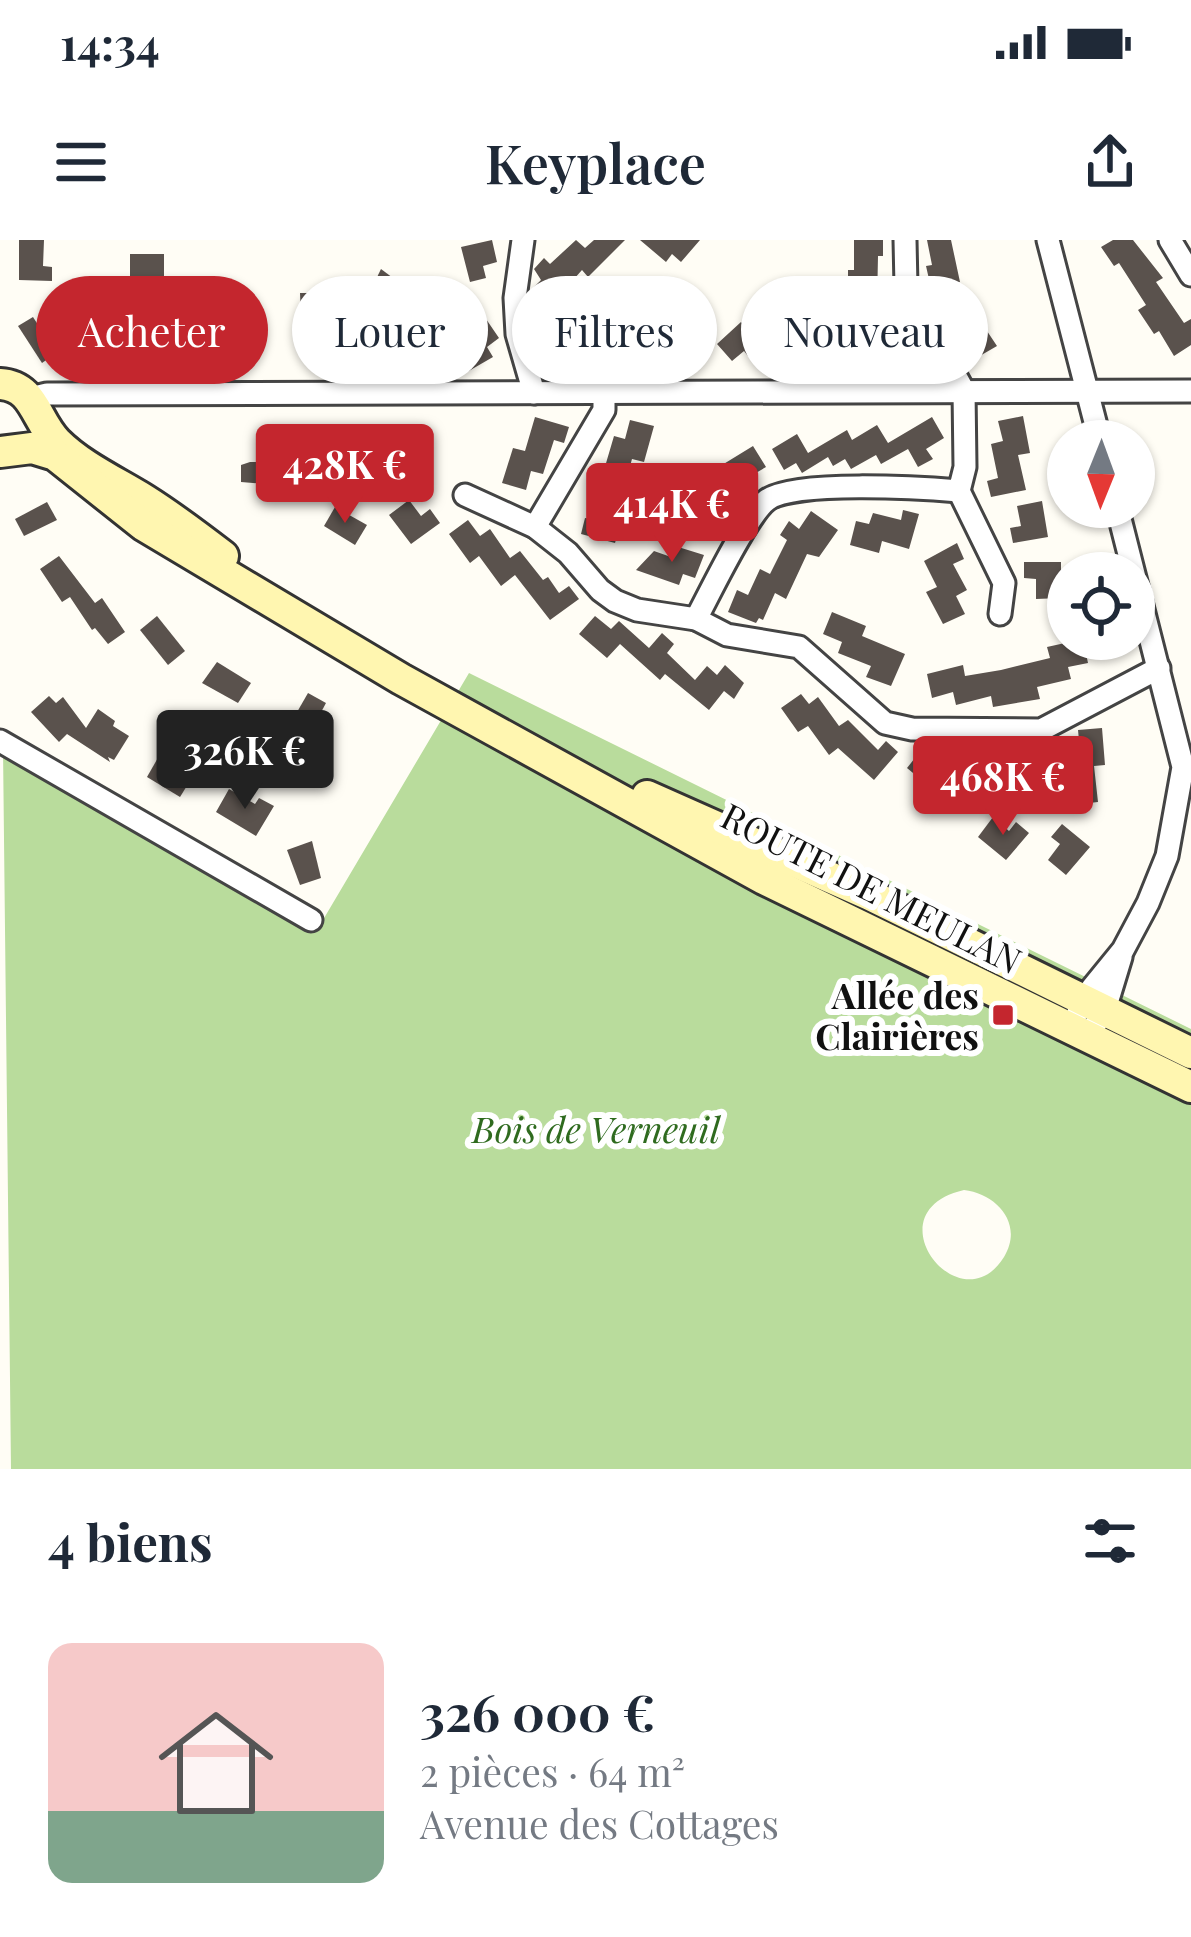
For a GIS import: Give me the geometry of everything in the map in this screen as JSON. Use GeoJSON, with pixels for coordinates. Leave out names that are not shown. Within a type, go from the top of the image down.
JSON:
{"type":"FeatureCollection","features":[{"type":"Feature","properties":{"kind":"main road"},"geometry":{"type":"LineString","coordinates":[[0,384],[20,389],[33,404],[34,432],[8,450]]}},
{"type":"Feature","properties":{"kind":"main road","name":"ROUTE DE MEULAN"},"geometry":{"type":"LineString","coordinates":[[33,404],[61,446],[176,520],[333,638]]}},
{"type":"Feature","properties":{"kind":"main road","name":"ROUTE DE MEULAN"},"geometry":{"type":"LineString","coordinates":[[8,450],[40,449],[55,455],[143,526],[764,879],[1191,1087]]}},
{"type":"Feature","properties":{"kind":"main road","name":"ROUTE DE MEULAN"},"geometry":{"type":"LineString","coordinates":[[525,745],[793,859],[1191,1053]]}},
{"type":"Feature","properties":{"kind":"street"},"geometry":{"type":"LineString","coordinates":[[523,240],[515,298],[518,334],[534,393]]}},
{"type":"Feature","properties":{"kind":"street"},"geometry":{"type":"LineString","coordinates":[[905,240],[906,286],[964,391],[964,467],[959,491],[1004,583],[1000,614]]}},
{"type":"Feature","properties":{"kind":"street"},"geometry":{"type":"LineString","coordinates":[[1048,240],[1095,420]]}},
{"type":"Feature","properties":{"kind":"street"},"geometry":{"type":"LineString","coordinates":[[1170,240],[1191,275]]}},
{"type":"Feature","properties":{"kind":"street"},"geometry":{"type":"LineString","coordinates":[[33,404],[47,394],[1191,391]]}},
{"type":"Feature","properties":{"kind":"street"},"geometry":{"type":"LineString","coordinates":[[535,527],[604,410],[604,393]]}},
{"type":"Feature","properties":{"kind":"street"},"geometry":{"type":"LineString","coordinates":[[695,619],[763,502],[784,491],[959,491]]}},
{"type":"Feature","properties":{"kind":"street"},"geometry":{"type":"LineString","coordinates":[[465,495],[535,527],[615,601],[637,610],[695,619],[727,635],[799,647],[885,723],[912,729],[1041,730],[1159,668]]}},
{"type":"Feature","properties":{"kind":"street"},"geometry":{"type":"LineString","coordinates":[[1079,1034],[1167,856],[1187,767],[1122,528]]}},
{"type":"Feature","properties":{"kind":"street"},"geometry":{"type":"LineString","coordinates":[[1040,800],[1041,730]]}},
{"type":"Feature","properties":{"kind":"street"},"geometry":{"type":"LineString","coordinates":[[0,741],[311,920]]}},
{"type":"Feature","properties":{"kind":"green space","name":"Bois de Verneuil"},"geometry":{"type":"Polygon","coordinates":[[[469,673],[1191,1029],[1191,1469],[11,1469],[3,748],[317,930],[469,673]],[[964,1190],[937,1202],[924,1220],[924,1239],[932,1258],[947,1272],[966,1279],[986,1275],[1004,1257],[1011,1233],[1004,1213],[964,1190]]]}},
{"type":"Feature","properties":{"kind":"building"},"geometry":{"type":"Polygon","coordinates":[[[19,240],[44,240],[43,266],[52,267],[52,276],[19,280],[19,240]]]}},
{"type":"Feature","properties":{"kind":"building"},"geometry":{"type":"Polygon","coordinates":[[[492,240],[497,262],[483,266],[486,276],[468,276],[461,247],[492,240]]]}},
{"type":"Feature","properties":{"kind":"building"},"geometry":{"type":"Polygon","coordinates":[[[576,240],[585,248],[594,240],[625,240],[589,276],[582,270],[577,276],[538,276],[534,269],[544,258],[550,264],[576,240]]]}},
{"type":"Feature","properties":{"kind":"building"},"geometry":{"type":"Polygon","coordinates":[[[640,240],[700,240],[681,262],[672,254],[666,262],[640,240]]]}},
{"type":"Feature","properties":{"kind":"building"},"geometry":{"type":"Polygon","coordinates":[[[854,240],[883,240],[878,276],[848,276],[848,270],[854,270],[854,240]]]}},
{"type":"Feature","properties":{"kind":"building"},"geometry":{"type":"Polygon","coordinates":[[[927,240],[951,240],[959,276],[928,276],[926,266],[932,265],[927,240]]]}},
{"type":"Feature","properties":{"kind":"building"},"geometry":{"type":"Polygon","coordinates":[[[1113,240],[1133,240],[1163,278],[1156,282],[1184,323],[1191,319],[1191,345],[1174,356],[1138,310],[1146,305],[1119,263],[1114,266],[1101,247],[1113,240]]]}},
{"type":"Feature","properties":{"kind":"building"},"geometry":{"type":"Polygon","coordinates":[[[130,254],[164,254],[164,276],[130,276],[130,254]]]}},
{"type":"Feature","properties":{"kind":"building"},"geometry":{"type":"Polygon","coordinates":[[[33,317],[36,354],[18,326],[33,317]]]}},
{"type":"Feature","properties":{"kind":"building"},"geometry":{"type":"Polygon","coordinates":[[[488,322],[499,338],[488,346],[488,322]]]}},
{"type":"Feature","properties":{"kind":"building"},"geometry":{"type":"Polygon","coordinates":[[[741,322],[741,354],[732,361],[717,344],[741,322]]]}},
{"type":"Feature","properties":{"kind":"building"},"geometry":{"type":"Polygon","coordinates":[[[1023,416],[1030,453],[1018,455],[1026,490],[991,497],[987,481],[998,478],[991,444],[1003,441],[998,421],[1023,416]]]}},
{"type":"Feature","properties":{"kind":"building"},"geometry":{"type":"Polygon","coordinates":[[[535,417],[569,427],[564,443],[554,440],[543,474],[531,471],[526,490],[502,483],[513,448],[525,451],[535,417]]]}},
{"type":"Feature","properties":{"kind":"building"},"geometry":{"type":"Polygon","coordinates":[[[932,417],[944,438],[926,449],[933,459],[918,467],[908,449],[881,464],[876,455],[851,469],[845,459],[833,466],[828,457],[802,473],[796,463],[784,470],[772,449],[797,434],[808,453],[847,430],[852,440],[877,425],[888,443],[932,417]]]}},
{"type":"Feature","properties":{"kind":"building"},"geometry":{"type":"Polygon","coordinates":[[[630,420],[654,426],[644,462],[632,459],[615,543],[581,534],[585,518],[596,520],[605,488],[588,483],[593,468],[604,470],[614,436],[625,439],[630,420]]]}},
{"type":"Feature","properties":{"kind":"building"},"geometry":{"type":"Polygon","coordinates":[[[753,446],[766,467],[749,477],[754,487],[723,506],[729,516],[715,524],[697,494],[728,475],[722,465],[753,446]]]}},
{"type":"Feature","properties":{"kind":"building"},"geometry":{"type":"Polygon","coordinates":[[[278,462],[279,485],[241,482],[241,465],[278,462]]]}},
{"type":"Feature","properties":{"kind":"building"},"geometry":{"type":"Polygon","coordinates":[[[409,500],[421,516],[430,509],[440,523],[411,544],[389,515],[409,500]]]}},
{"type":"Feature","properties":{"kind":"building"},"geometry":{"type":"Polygon","coordinates":[[[1042,501],[1048,537],[1013,543],[1010,528],[1021,526],[1017,506],[1042,501]]]}},
{"type":"Feature","properties":{"kind":"building"},"geometry":{"type":"Polygon","coordinates":[[[47,502],[57,520],[24,536],[15,519],[47,502]]]}},
{"type":"Feature","properties":{"kind":"building"},"geometry":{"type":"Polygon","coordinates":[[[335,507],[367,525],[355,545],[324,526],[335,507]]]}},
{"type":"Feature","properties":{"kind":"building"},"geometry":{"type":"Polygon","coordinates":[[[903,510],[919,514],[909,549],[882,541],[879,553],[850,545],[856,521],[869,524],[873,513],[901,520],[903,510]]]}},
{"type":"Feature","properties":{"kind":"building"},"geometry":{"type":"Polygon","coordinates":[[[811,511],[838,530],[819,557],[807,554],[786,599],[775,593],[763,620],[756,623],[728,612],[737,590],[748,595],[760,569],[770,574],[787,540],[780,535],[789,521],[799,529],[811,511]]]}},
{"type":"Feature","properties":{"kind":"building"},"geometry":{"type":"Polygon","coordinates":[[[468,520],[480,536],[490,529],[510,558],[520,551],[559,593],[569,586],[579,599],[550,620],[515,575],[501,586],[479,556],[470,563],[449,534],[468,520]]]}},
{"type":"Feature","properties":{"kind":"building"},"geometry":{"type":"Polygon","coordinates":[[[957,543],[964,559],[953,564],[967,590],[956,596],[965,614],[943,624],[926,592],[937,587],[924,561],[957,543]]]}},
{"type":"Feature","properties":{"kind":"building"},"geometry":{"type":"Polygon","coordinates":[[[675,546],[704,555],[695,578],[683,574],[679,585],[636,570],[654,551],[671,557],[675,546]]]}},
{"type":"Feature","properties":{"kind":"building"},"geometry":{"type":"Polygon","coordinates":[[[59,556],[95,603],[102,598],[125,632],[108,644],[92,630],[70,597],[62,602],[40,569],[59,556]]]}},
{"type":"Feature","properties":{"kind":"building"},"geometry":{"type":"Polygon","coordinates":[[[1024,562],[1047,562],[1047,599],[1036,599],[1036,579],[1024,578],[1024,562]]]}},
{"type":"Feature","properties":{"kind":"building"},"geometry":{"type":"Polygon","coordinates":[[[832,612],[866,626],[862,636],[905,654],[891,686],[866,677],[871,666],[838,653],[842,642],[823,634],[832,612]]]}},
{"type":"Feature","properties":{"kind":"building"},"geometry":{"type":"Polygon","coordinates":[[[157,616],[185,651],[168,665],[140,630],[157,616]]]}},
{"type":"Feature","properties":{"kind":"building"},"geometry":{"type":"Polygon","coordinates":[[[595,616],[611,629],[619,621],[649,648],[662,633],[674,644],[667,653],[695,680],[707,666],[717,675],[725,665],[744,683],[734,699],[724,691],[709,710],[665,674],[660,680],[620,644],[607,658],[579,634],[595,616]]]}},
{"type":"Feature","properties":{"kind":"building"},"geometry":{"type":"Polygon","coordinates":[[[1047,659],[1088,663],[1068,667],[1071,679],[1037,687],[1040,699],[993,707],[991,696],[956,705],[953,692],[932,698],[927,674],[963,665],[965,676],[1047,659]]]}},
{"type":"Feature","properties":{"kind":"building"},"geometry":{"type":"Polygon","coordinates":[[[217,662],[251,683],[238,703],[202,683],[217,662]]]}},
{"type":"Feature","properties":{"kind":"building"},"geometry":{"type":"Polygon","coordinates":[[[308,693],[326,703],[304,744],[285,733],[308,693]]]}},
{"type":"Feature","properties":{"kind":"building"},"geometry":{"type":"Polygon","coordinates":[[[801,694],[809,704],[818,697],[839,726],[848,720],[878,750],[886,741],[898,752],[874,780],[838,748],[829,755],[808,726],[798,732],[781,708],[801,694]]]}},
{"type":"Feature","properties":{"kind":"building"},"geometry":{"type":"Polygon","coordinates":[[[49,696],[56,703],[63,697],[86,728],[98,709],[115,721],[113,726],[129,736],[114,760],[108,757],[110,762],[67,734],[59,742],[31,712],[49,696]]]}},
{"type":"Feature","properties":{"kind":"building"},"geometry":{"type":"Polygon","coordinates":[[[1102,728],[1105,765],[1094,766],[1098,802],[1062,806],[1060,789],[1072,788],[1068,752],[1080,751],[1078,730],[1102,728]]]}},
{"type":"Feature","properties":{"kind":"building"},"geometry":{"type":"Polygon","coordinates":[[[923,748],[933,756],[941,748],[953,759],[930,787],[907,768],[923,748]]]}},
{"type":"Feature","properties":{"kind":"building"},"geometry":{"type":"Polygon","coordinates":[[[984,748],[994,757],[1002,748],[1015,759],[991,787],[968,768],[984,748]]]}},
{"type":"Feature","properties":{"kind":"building"},"geometry":{"type":"Polygon","coordinates":[[[159,756],[193,776],[180,797],[147,777],[159,756]]]}},
{"type":"Feature","properties":{"kind":"building"},"geometry":{"type":"Polygon","coordinates":[[[229,789],[255,804],[259,798],[274,806],[256,836],[216,812],[229,789]]]}},
{"type":"Feature","properties":{"kind":"building"},"geometry":{"type":"Polygon","coordinates":[[[993,817],[1009,831],[1016,822],[1029,833],[1006,860],[978,837],[993,817]]]}},
{"type":"Feature","properties":{"kind":"building"},"geometry":{"type":"Polygon","coordinates":[[[1062,824],[1090,847],[1066,875],[1048,860],[1060,844],[1051,837],[1062,824]]]}},
{"type":"Feature","properties":{"kind":"building"},"geometry":{"type":"Polygon","coordinates":[[[312,841],[321,878],[300,885],[287,850],[312,841]]]}},
{"type":"Feature","properties":{"kind":"place","name":"Allée des Clairières"},"geometry":{"type":"Point","coordinates":[1003,1015]}}]}
